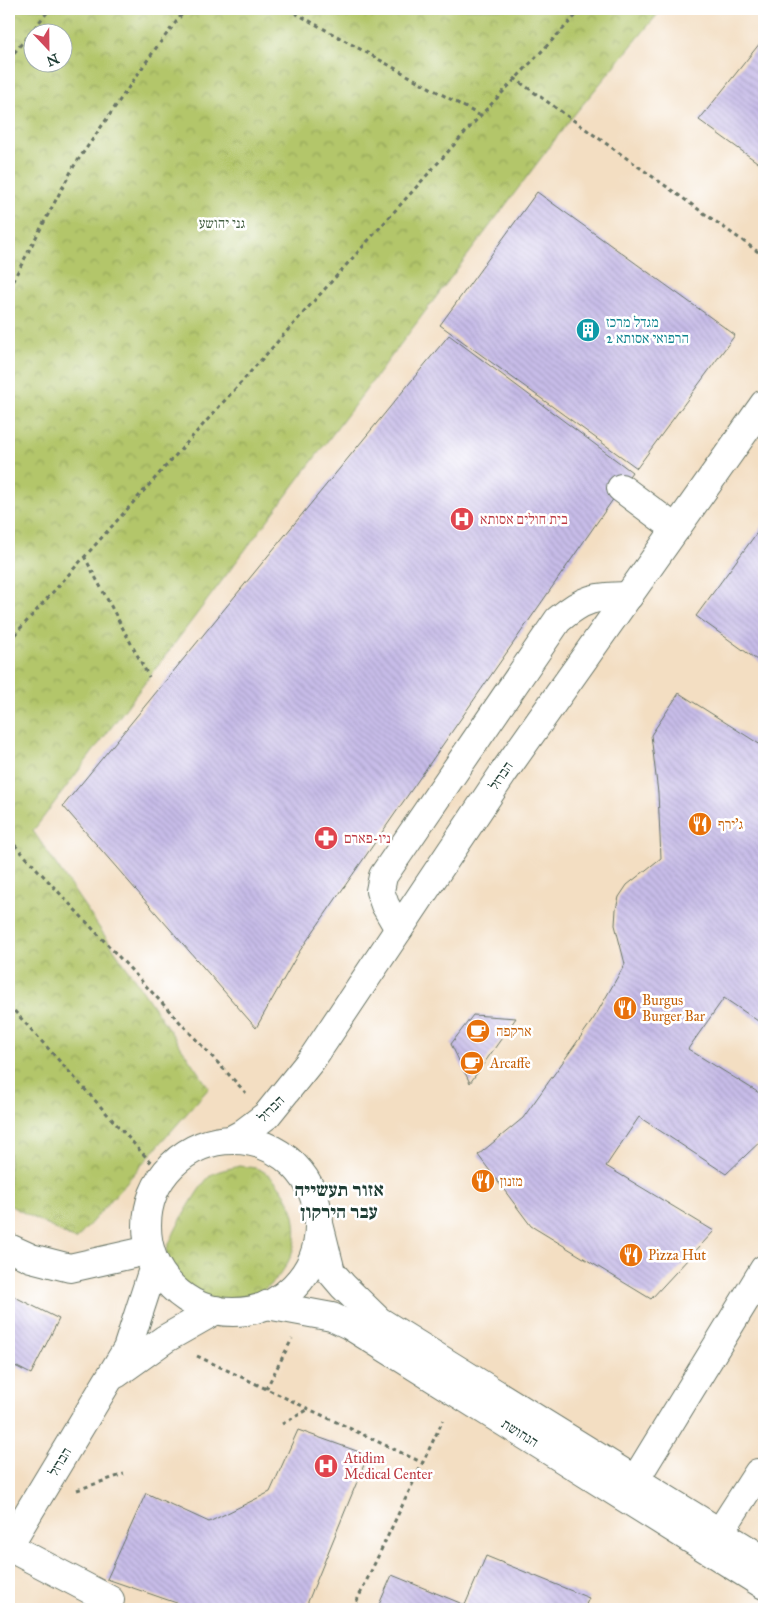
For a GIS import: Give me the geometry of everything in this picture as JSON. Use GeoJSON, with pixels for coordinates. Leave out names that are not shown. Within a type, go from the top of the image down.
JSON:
{"type":"FeatureCollection","features":[{"type":"Feature","properties":{"kind":"street","name":"הברזל"},"geometry":{"type":"LineString","coordinates":[[231,1140],[267,1115],[312,1059],[504,772],[764,404]]}},
{"type":"Feature","properties":{"kind":"street"},"geometry":{"type":"LineString","coordinates":[[621,488],[676,529]]}},
{"type":"Feature","properties":{"kind":"street"},"geometry":{"type":"LineString","coordinates":[[399,929],[385,905],[380,891],[383,876],[558,620],[575,605],[597,597],[629,596]]}},
{"type":"Feature","properties":{"kind":"street"},"geometry":{"type":"LineString","coordinates":[[231,1140],[244,1140],[271,1149],[293,1164],[302,1174],[314,1198],[319,1224],[318,1239],[309,1266],[291,1289],[267,1305],[242,1311],[216,1310],[203,1307],[180,1294],[170,1284],[152,1256],[147,1234],[147,1218],[152,1196],[163,1176],[174,1163],[194,1150],[215,1142],[231,1140]]}},
{"type":"Feature","properties":{"kind":"street","name":"הנחושת"},"geometry":{"type":"LineString","coordinates":[[319,1224],[331,1272],[379,1321],[764,1560]]}},
{"type":"Feature","properties":{"kind":"street"},"geometry":{"type":"LineString","coordinates":[[9,1248],[31,1258],[70,1268],[152,1256]]}},
{"type":"Feature","properties":{"kind":"street","name":"הברזל"},"geometry":{"type":"LineString","coordinates":[[9,1546],[127,1349],[152,1256]]}},
{"type":"Feature","properties":{"kind":"street"},"geometry":{"type":"LineString","coordinates":[[635,1480],[764,1270]]}},
{"type":"Feature","properties":{"kind":"street","name":"הנחושת"},"geometry":{"type":"LineString","coordinates":[[267,1305],[332,1317],[349,1325],[764,1585]]}},
{"type":"Feature","properties":{"kind":"street","name":"הברזל"},"geometry":{"type":"LineString","coordinates":[[110,1378],[165,1340],[216,1310]]}},
{"type":"Feature","properties":{"kind":"street"},"geometry":{"type":"LineString","coordinates":[[720,1532],[758,1473]]}},
{"type":"Feature","properties":{"kind":"street"},"geometry":{"type":"LineString","coordinates":[[9,1546],[110,1600]]}},
{"type":"Feature","properties":{"kind":"path"},"geometry":{"type":"LineString","coordinates":[[9,59],[50,9]]}},
{"type":"Feature","properties":{"kind":"path"},"geometry":{"type":"LineString","coordinates":[[9,288],[74,166],[146,62],[186,9]]}},
{"type":"Feature","properties":{"kind":"path"},"geometry":{"type":"LineString","coordinates":[[288,9],[480,116]]}},
{"type":"Feature","properties":{"kind":"path"},"geometry":{"type":"LineString","coordinates":[[9,641],[514,78],[582,9]]}},
{"type":"Feature","properties":{"kind":"path"},"geometry":{"type":"LineString","coordinates":[[514,78],[764,256]]}},
{"type":"Feature","properties":{"kind":"path"},"geometry":{"type":"LineString","coordinates":[[84,556],[149,677]]}},
{"type":"Feature","properties":{"kind":"path"},"geometry":{"type":"LineString","coordinates":[[9,839],[267,1115]]}},
{"type":"Feature","properties":{"kind":"path"},"geometry":{"type":"LineString","coordinates":[[9,1005],[163,1176]]}},
{"type":"Feature","properties":{"kind":"path"},"geometry":{"type":"LineString","coordinates":[[165,1340],[423,1463]]}},
{"type":"Feature","properties":{"kind":"path"},"geometry":{"type":"LineString","coordinates":[[352,1609],[457,1393]]}},
{"type":"Feature","properties":{"kind":"path"},"geometry":{"type":"LineString","coordinates":[[282,1424],[309,1410]]}},
{"type":"Feature","properties":{"kind":"green space","name":"גני יהושע"},"geometry":{"type":"Polygon","coordinates":[[[9,9],[662,9],[569,121],[33,831],[209,1088],[76,1240],[9,1205],[9,9]]]}},
{"type":"Feature","properties":{"kind":"green space"},"geometry":{"type":"Polygon","coordinates":[[[239,1166],[265,1172],[282,1190],[287,1198],[295,1223],[294,1247],[285,1268],[269,1285],[250,1297],[227,1302],[204,1299],[181,1285],[173,1276],[166,1259],[167,1248],[184,1214],[205,1181],[216,1172],[239,1166]]]}},
{"type":"Feature","properties":{"kind":"building"},"geometry":{"type":"Polygon","coordinates":[[[764,38],[764,167],[699,120],[764,38]]]}},
{"type":"Feature","properties":{"kind":"building","name":"מגדל מרכז הרפואי אסותא 2"},"geometry":{"type":"Polygon","coordinates":[[[537,192],[735,335],[637,468],[440,325],[537,192]]]}},
{"type":"Feature","properties":{"kind":"building"},"geometry":{"type":"Polygon","coordinates":[[[449,335],[632,472],[299,952],[256,1028],[63,806],[449,335]]]}},
{"type":"Feature","properties":{"kind":"building"},"geometry":{"type":"Polygon","coordinates":[[[764,523],[764,665],[696,616],[764,523]]]}},
{"type":"Feature","properties":{"kind":"building"},"geometry":{"type":"Polygon","coordinates":[[[679,693],[764,747],[764,1025],[724,998],[688,1049],[764,1096],[764,1138],[726,1174],[639,1117],[606,1166],[714,1231],[651,1299],[531,1226],[478,1155],[523,1118],[594,1018],[625,964],[615,925],[616,909],[619,897],[627,885],[661,858],[658,793],[651,735],[679,693]]]}},
{"type":"Feature","properties":{"kind":"building","name":"Arcaffe"},"geometry":{"type":"Polygon","coordinates":[[[473,1015],[516,1018],[470,1083],[451,1044],[473,1015]]]}},
{"type":"Feature","properties":{"kind":"building"},"geometry":{"type":"Polygon","coordinates":[[[9,1294],[59,1319],[31,1374],[9,1363],[9,1294]]]}},
{"type":"Feature","properties":{"kind":"building"},"geometry":{"type":"Polygon","coordinates":[[[298,1430],[368,1455],[305,1609],[194,1609],[107,1579],[146,1493],[209,1522],[270,1492],[298,1430]]]}},
{"type":"Feature","properties":{"kind":"building"},"geometry":{"type":"Polygon","coordinates":[[[486,1556],[589,1598],[584,1609],[377,1609],[392,1575],[465,1605],[486,1556]]]}},
{"type":"Feature","properties":{"kind":"place","name":"מגדל מרכז הרפואי אסותא 2"},"geometry":{"type":"Point","coordinates":[588,330]}},
{"type":"Feature","properties":{"kind":"place","name":"בית חולים אסותא"},"geometry":{"type":"Point","coordinates":[462,519]}},
{"type":"Feature","properties":{"kind":"place","name":"ג'ירף"},"geometry":{"type":"Point","coordinates":[700,824]}},
{"type":"Feature","properties":{"kind":"place","name":"ניו-פארם"},"geometry":{"type":"Point","coordinates":[326,838]}},
{"type":"Feature","properties":{"kind":"place","name":"Burgus Burger Bar"},"geometry":{"type":"Point","coordinates":[625,1008]}},
{"type":"Feature","properties":{"kind":"place","name":"ארקפה"},"geometry":{"type":"Point","coordinates":[478,1031]}},
{"type":"Feature","properties":{"kind":"place","name":"Arcaffe"},"geometry":{"type":"Point","coordinates":[472,1063]}},
{"type":"Feature","properties":{"kind":"place","name":"מזנון"},"geometry":{"type":"Point","coordinates":[483,1181]}},
{"type":"Feature","properties":{"kind":"place","name":"Pizza Hut"},"geometry":{"type":"Point","coordinates":[631,1255]}},
{"type":"Feature","properties":{"kind":"place","name":"Atidim Medical Center"},"geometry":{"type":"Point","coordinates":[326,1466]}},
{"type":"Feature","properties":{"kind":"district","name":"אזור תעשייה עבר הירקון"},"geometry":{"type":"Point","coordinates":[339,1200]}}]}
